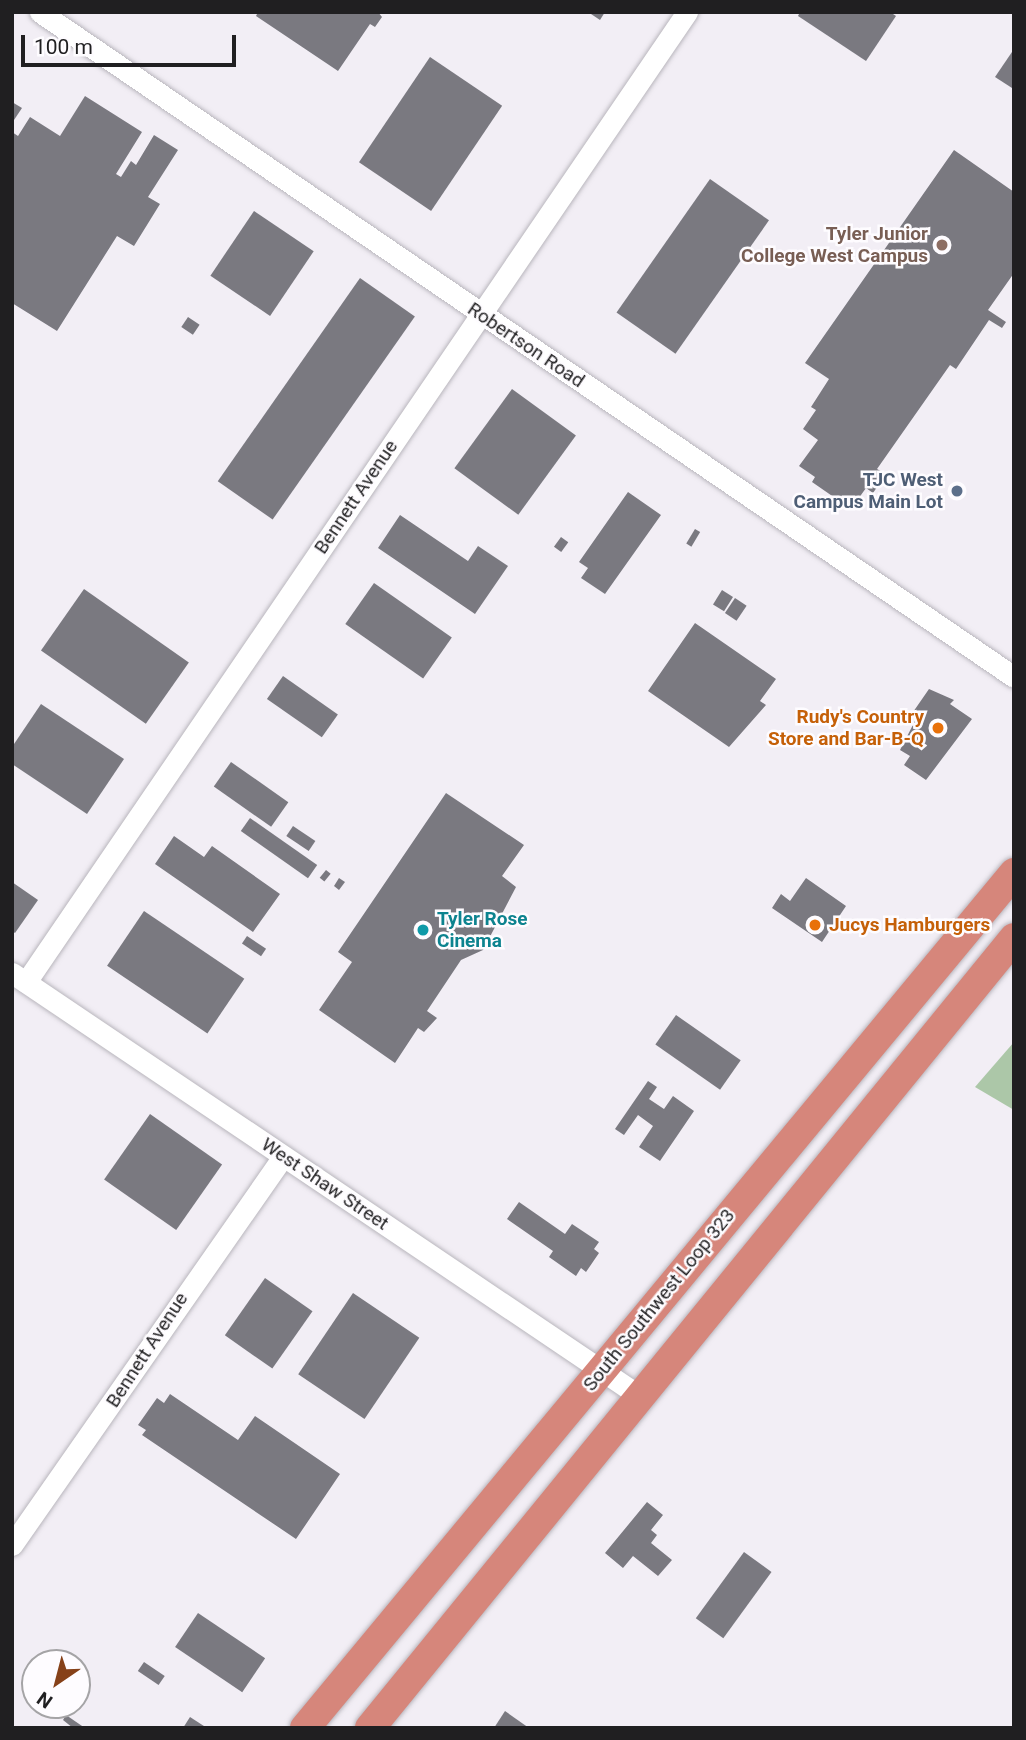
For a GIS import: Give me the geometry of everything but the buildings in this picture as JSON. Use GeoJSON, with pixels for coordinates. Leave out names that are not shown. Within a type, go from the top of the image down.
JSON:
{"type":"FeatureCollection","features":[{"type":"Feature","properties":{"kind":"highway","name":"South Southwest Loop 323"},"geometry":{"type":"LineString","coordinates":[[304,1728],[602,1372],[767,1166],[1014,873]]}},
{"type":"Feature","properties":{"kind":"highway"},"geometry":{"type":"LineString","coordinates":[[370,1728],[638,1395],[1014,938]]}},
{"type":"Feature","properties":{"kind":"street","name":"Robertson Road"},"geometry":{"type":"LineString","coordinates":[[40,12],[1014,677]]}},
{"type":"Feature","properties":{"kind":"street","name":"Bennett Avenue"},"geometry":{"type":"LineString","coordinates":[[19,977],[481,314],[687,12]]}},
{"type":"Feature","properties":{"kind":"street","name":"West Shaw Street"},"geometry":{"type":"LineString","coordinates":[[19,977],[638,1395]]}},
{"type":"Feature","properties":{"kind":"street","name":"Bennett Avenue"},"geometry":{"type":"LineString","coordinates":[[12,1545],[283,1156]]}},
{"type":"Feature","properties":{"kind":"green space"},"geometry":{"type":"Polygon","coordinates":[[[1014,1042],[1014,1110],[975,1087],[1014,1042]]]}},
{"type":"Feature","properties":{"kind":"place","name":"Tyler Junior College West Campus"},"geometry":{"type":"Point","coordinates":[942,245]}},
{"type":"Feature","properties":{"kind":"place","name":"TJC West Campus Main Lot"},"geometry":{"type":"Point","coordinates":[957,491]}},
{"type":"Feature","properties":{"kind":"place","name":"Rudy's Country Store and Bar-B-Q"},"geometry":{"type":"Point","coordinates":[938,728]}},
{"type":"Feature","properties":{"kind":"place","name":"Jucys Hamburgers"},"geometry":{"type":"Point","coordinates":[815,925]}},
{"type":"Feature","properties":{"kind":"place","name":"Tyler Rose Cinema"},"geometry":{"type":"Point","coordinates":[423,930]}}]}
